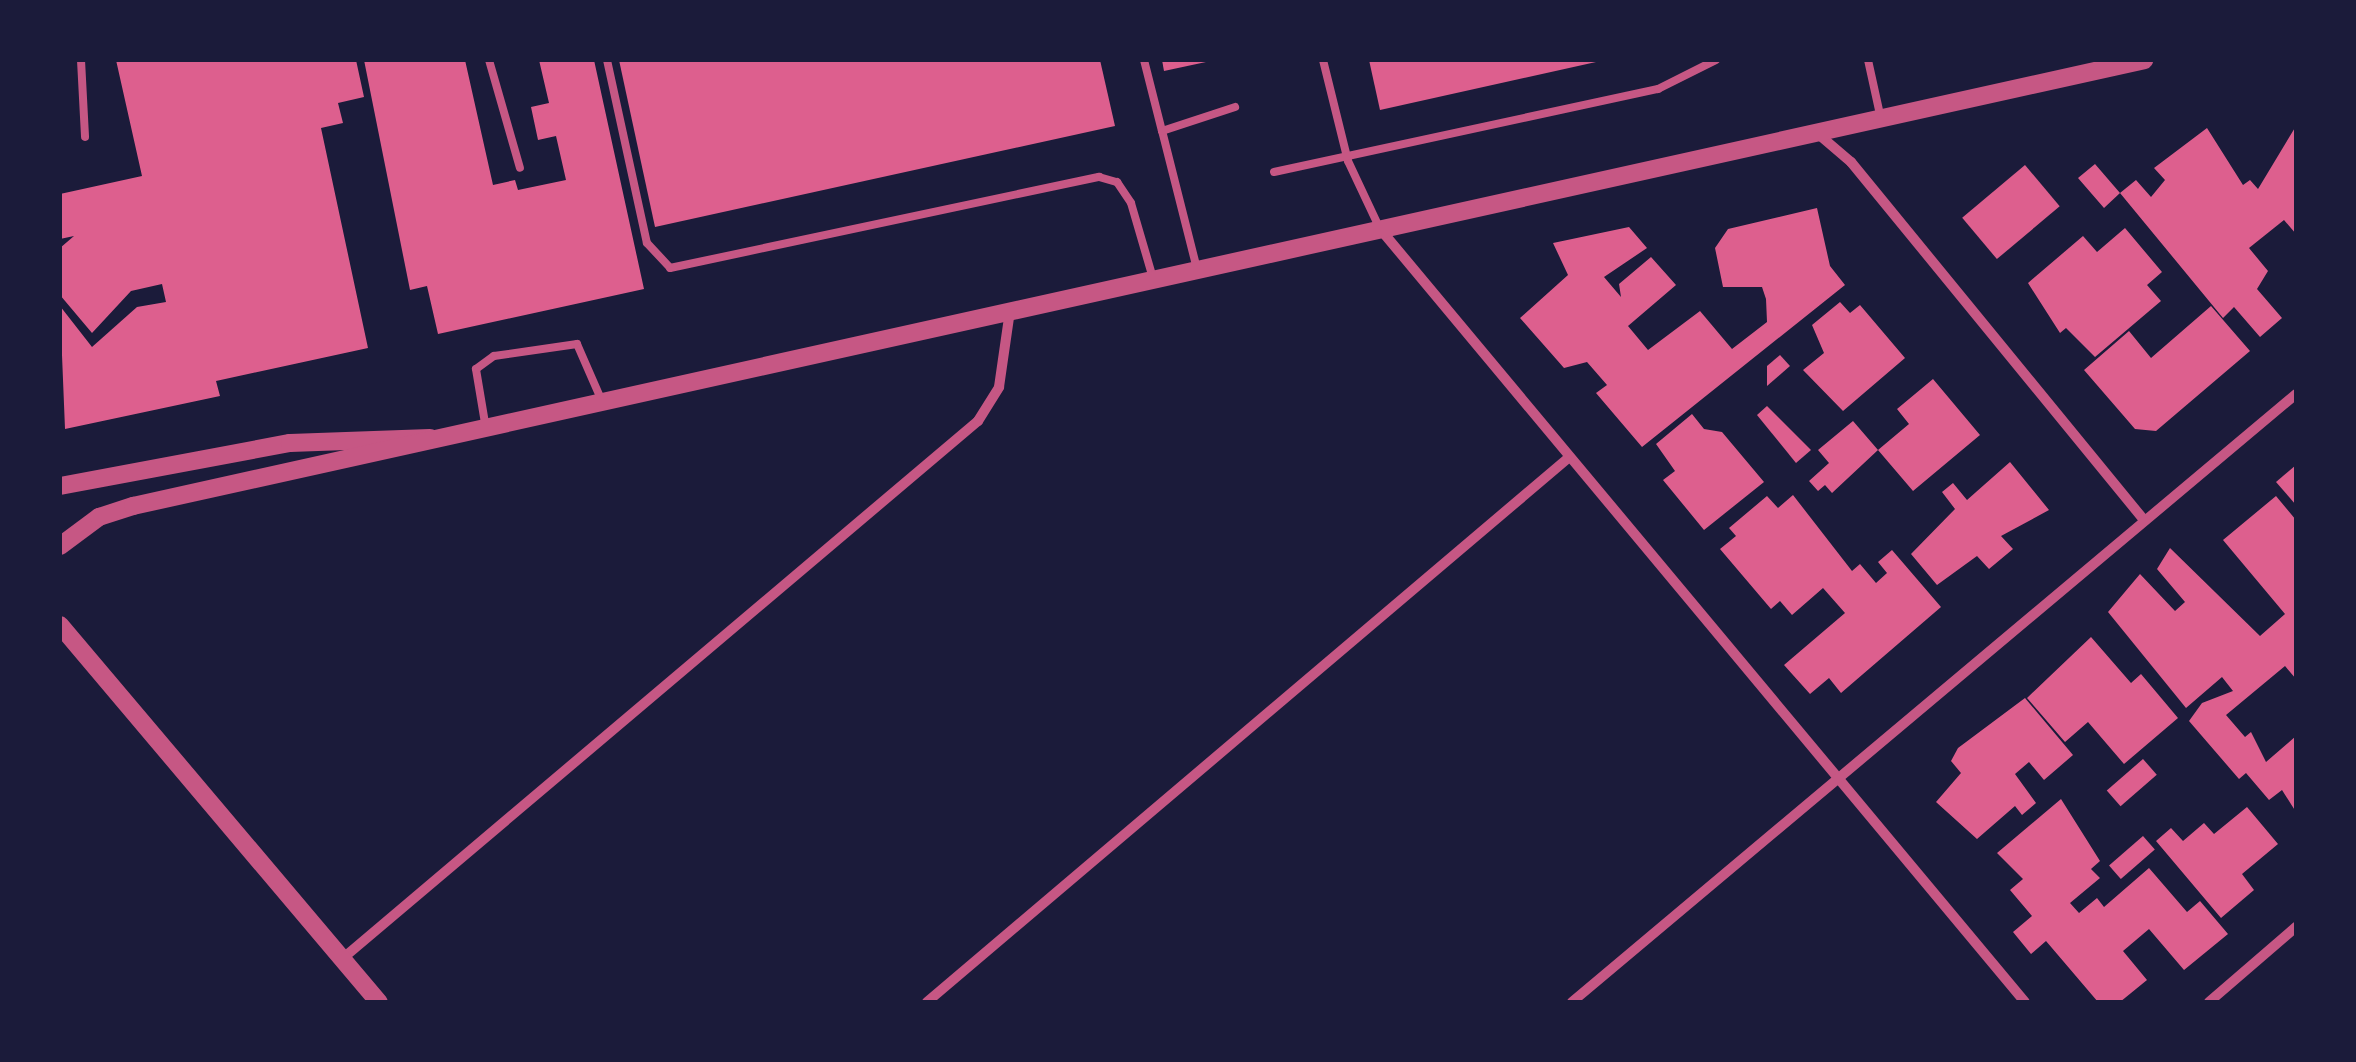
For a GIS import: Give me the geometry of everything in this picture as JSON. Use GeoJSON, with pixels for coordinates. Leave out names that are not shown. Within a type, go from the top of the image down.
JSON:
{"type":"FeatureCollection","features":[{"type":"Feature","properties":{"kind":"street"},"geometry":{"type":"LineString","coordinates":[[60,546],[108,512],[2144,60]]}},
{"type":"Feature","properties":{"kind":"street"},"geometry":{"type":"LineString","coordinates":[[1816,132],[1851,162],[2144,520]]}},
{"type":"Feature","properties":{"kind":"street"},"geometry":{"type":"LineString","coordinates":[[1380,229],[1567,459],[1840,776],[2025,1002]]}},
{"type":"Feature","properties":{"kind":"street"},"geometry":{"type":"LineString","coordinates":[[342,959],[978,420],[999,388],[1010,310]]}},
{"type":"Feature","properties":{"kind":"street"},"geometry":{"type":"LineString","coordinates":[[1572,1002],[2296,394]]}},
{"type":"Feature","properties":{"kind":"street"},"geometry":{"type":"LineString","coordinates":[[60,486],[290,443],[448,439]]}},
{"type":"Feature","properties":{"kind":"street"},"geometry":{"type":"LineString","coordinates":[[927,1002],[1567,459]]}},
{"type":"Feature","properties":{"kind":"street"},"geometry":{"type":"LineString","coordinates":[[60,625],[379,1002]]}},
{"type":"Feature","properties":{"kind":"street"},"geometry":{"type":"LineString","coordinates":[[2210,1002],[2296,927]]}},
{"type":"Feature","properties":{"kind":"lane"},"geometry":{"type":"LineString","coordinates":[[81,60],[85,137]]}},
{"type":"Feature","properties":{"kind":"lane"},"geometry":{"type":"LineString","coordinates":[[488,60],[520,168]]}},
{"type":"Feature","properties":{"kind":"lane"},"geometry":{"type":"LineString","coordinates":[[607,60],[647,242],[670,268],[1099,177],[1117,182],[1131,203],[1153,278]]}},
{"type":"Feature","properties":{"kind":"lane"},"geometry":{"type":"LineString","coordinates":[[1144,60],[1197,269]]}},
{"type":"Feature","properties":{"kind":"lane"},"geometry":{"type":"LineString","coordinates":[[1323,60],[1347,156],[1380,229]]}},
{"type":"Feature","properties":{"kind":"lane"},"geometry":{"type":"LineString","coordinates":[[1274,172],[1658,89],[1716,60]]}},
{"type":"Feature","properties":{"kind":"lane"},"geometry":{"type":"LineString","coordinates":[[1868,60],[1881,119]]}},
{"type":"Feature","properties":{"kind":"lane"},"geometry":{"type":"LineString","coordinates":[[1162,131],[1235,107]]}},
{"type":"Feature","properties":{"kind":"lane"},"geometry":{"type":"LineString","coordinates":[[486,431],[476,369],[494,356],[578,344],[602,404]]}},
{"type":"Feature","properties":{"kind":"building"},"geometry":{"type":"Polygon","coordinates":[[[116,60],[356,60],[364,97],[338,103],[343,123],[321,128],[368,348],[216,381],[220,396],[65,429],[60,306],[92,347],[137,307],[166,302],[162,284],[131,291],[92,333],[60,295],[60,248],[74,236],[60,239],[60,194],[142,176],[116,60]]]}},
{"type":"Feature","properties":{"kind":"building"},"geometry":{"type":"Polygon","coordinates":[[[364,60],[465,60],[493,185],[515,180],[518,190],[566,180],[556,136],[538,140],[531,107],[549,103],[539,60],[594,60],[644,289],[438,334],[427,286],[410,290],[364,60]]]}},
{"type":"Feature","properties":{"kind":"building"},"geometry":{"type":"Polygon","coordinates":[[[619,60],[1100,60],[1115,126],[655,227],[619,60]]]}},
{"type":"Feature","properties":{"kind":"building"},"geometry":{"type":"Polygon","coordinates":[[[1162,60],[1206,60],[1206,62],[1164,71],[1162,60]]]}},
{"type":"Feature","properties":{"kind":"building"},"geometry":{"type":"Polygon","coordinates":[[[1369,60],[1596,60],[1596,62],[1380,110],[1369,60]]]}},
{"type":"Feature","properties":{"kind":"building"},"geometry":{"type":"Polygon","coordinates":[[[2296,126],[2296,234],[2284,220],[2249,248],[2268,271],[2257,289],[2282,318],[2260,337],[2234,307],[2223,318],[2120,193],[2136,180],[2151,197],[2165,180],[2154,168],[2207,128],[2243,185],[2250,180],[2258,189],[2296,126]]]}},
{"type":"Feature","properties":{"kind":"building"},"geometry":{"type":"Polygon","coordinates":[[[2095,164],[2120,193],[2104,208],[2078,178],[2095,164]]]}},
{"type":"Feature","properties":{"kind":"building"},"geometry":{"type":"Polygon","coordinates":[[[2025,165],[2060,206],[1997,259],[1962,218],[2025,165]]]}},
{"type":"Feature","properties":{"kind":"building"},"geometry":{"type":"Polygon","coordinates":[[[1817,208],[1830,266],[1845,285],[1642,447],[1596,393],[1607,385],[1587,362],[1564,368],[1520,318],[1568,275],[1553,243],[1629,227],[1647,248],[1604,277],[1621,297],[1619,284],[1651,257],[1676,285],[1628,326],[1648,350],[1700,311],[1732,349],[1767,322],[1766,299],[1762,287],[1723,287],[1715,248],[1728,229],[1817,208]]]}},
{"type":"Feature","properties":{"kind":"building"},"geometry":{"type":"Polygon","coordinates":[[[2125,228],[2162,272],[2147,285],[2161,301],[2095,357],[2066,328],[2060,333],[2028,283],[2083,236],[2097,252],[2125,228]]]}},
{"type":"Feature","properties":{"kind":"building"},"geometry":{"type":"Polygon","coordinates":[[[1840,302],[1850,313],[1860,305],[1905,358],[1843,411],[1803,370],[1824,353],[1812,325],[1840,302]]]}},
{"type":"Feature","properties":{"kind":"building"},"geometry":{"type":"Polygon","coordinates":[[[2211,306],[2250,351],[2156,431],[2135,429],[2084,370],[2129,331],[2151,358],[2211,306]]]}},
{"type":"Feature","properties":{"kind":"building"},"geometry":{"type":"Polygon","coordinates":[[[1780,355],[1790,366],[1767,386],[1767,366],[1780,355]]]}},
{"type":"Feature","properties":{"kind":"building"},"geometry":{"type":"Polygon","coordinates":[[[1933,379],[1980,435],[1913,491],[1878,450],[1909,424],[1897,409],[1933,379]]]}},
{"type":"Feature","properties":{"kind":"building"},"geometry":{"type":"Polygon","coordinates":[[[1767,406],[1811,450],[1796,463],[1757,415],[1767,406]]]}},
{"type":"Feature","properties":{"kind":"building"},"geometry":{"type":"Polygon","coordinates":[[[1692,414],[1704,429],[1722,432],[1764,482],[1704,530],[1663,480],[1675,471],[1656,444],[1692,414]]]}},
{"type":"Feature","properties":{"kind":"building"},"geometry":{"type":"Polygon","coordinates":[[[1853,421],[1878,450],[1832,493],[1825,485],[1818,491],[1809,481],[1829,463],[1818,450],[1853,421]]]}},
{"type":"Feature","properties":{"kind":"building"},"geometry":{"type":"Polygon","coordinates":[[[2010,462],[2049,510],[2001,536],[2013,549],[1989,569],[1977,556],[1937,585],[1911,554],[1955,509],[1942,492],[1953,483],[1967,500],[2010,462]]]}},
{"type":"Feature","properties":{"kind":"building"},"geometry":{"type":"Polygon","coordinates":[[[2296,465],[2296,505],[2276,482],[2296,465]]]}},
{"type":"Feature","properties":{"kind":"building"},"geometry":{"type":"Polygon","coordinates":[[[1793,495],[1852,571],[1860,564],[1876,583],[1887,573],[1878,562],[1892,550],[1941,607],[1841,693],[1829,678],[1810,694],[1784,665],[1845,613],[1823,588],[1792,615],[1780,601],[1771,609],[1720,549],[1736,536],[1729,528],[1767,496],[1778,508],[1793,495]]]}},
{"type":"Feature","properties":{"kind":"building"},"geometry":{"type":"Polygon","coordinates":[[[2276,496],[2296,520],[2296,679],[2285,666],[2226,715],[2245,737],[2251,732],[2266,762],[2296,736],[2296,812],[2282,790],[2269,800],[2246,773],[2239,779],[2189,721],[2202,703],[2233,691],[2222,677],[2186,708],[2108,612],[2140,574],[2175,611],[2185,602],[2157,569],[2170,548],[2260,636],[2285,614],[2223,540],[2276,496]]]}},
{"type":"Feature","properties":{"kind":"building"},"geometry":{"type":"Polygon","coordinates":[[[2091,637],[2131,683],[2141,674],[2178,718],[2124,764],[2088,722],[2065,742],[2027,698],[2091,637]]]}},
{"type":"Feature","properties":{"kind":"building"},"geometry":{"type":"Polygon","coordinates":[[[2025,698],[2073,755],[2044,780],[2029,762],[2015,774],[2036,803],[2022,815],[2015,806],[1977,839],[1936,802],[1961,773],[1951,761],[1958,748],[2025,698]]]}},
{"type":"Feature","properties":{"kind":"building"},"geometry":{"type":"Polygon","coordinates":[[[2143,759],[2157,775],[2121,806],[2107,790],[2143,759]]]}},
{"type":"Feature","properties":{"kind":"building"},"geometry":{"type":"Polygon","coordinates":[[[2061,799],[2100,861],[2091,869],[2100,878],[2070,903],[2079,913],[2097,898],[2104,907],[2149,868],[2187,912],[2200,901],[2228,934],[2184,970],[2149,929],[2123,951],[2147,980],[2120,1002],[2098,1002],[2046,941],[2031,954],[2013,932],[2032,916],[2010,890],[2023,879],[1997,853],[2061,799]]]}},
{"type":"Feature","properties":{"kind":"building"},"geometry":{"type":"Polygon","coordinates":[[[2247,807],[2278,844],[2242,874],[2254,890],[2221,918],[2156,841],[2171,828],[2183,841],[2204,823],[2214,834],[2247,807]]]}},
{"type":"Feature","properties":{"kind":"building"},"geometry":{"type":"Polygon","coordinates":[[[2143,836],[2155,850],[2121,879],[2109,866],[2143,836]]]}}]}
